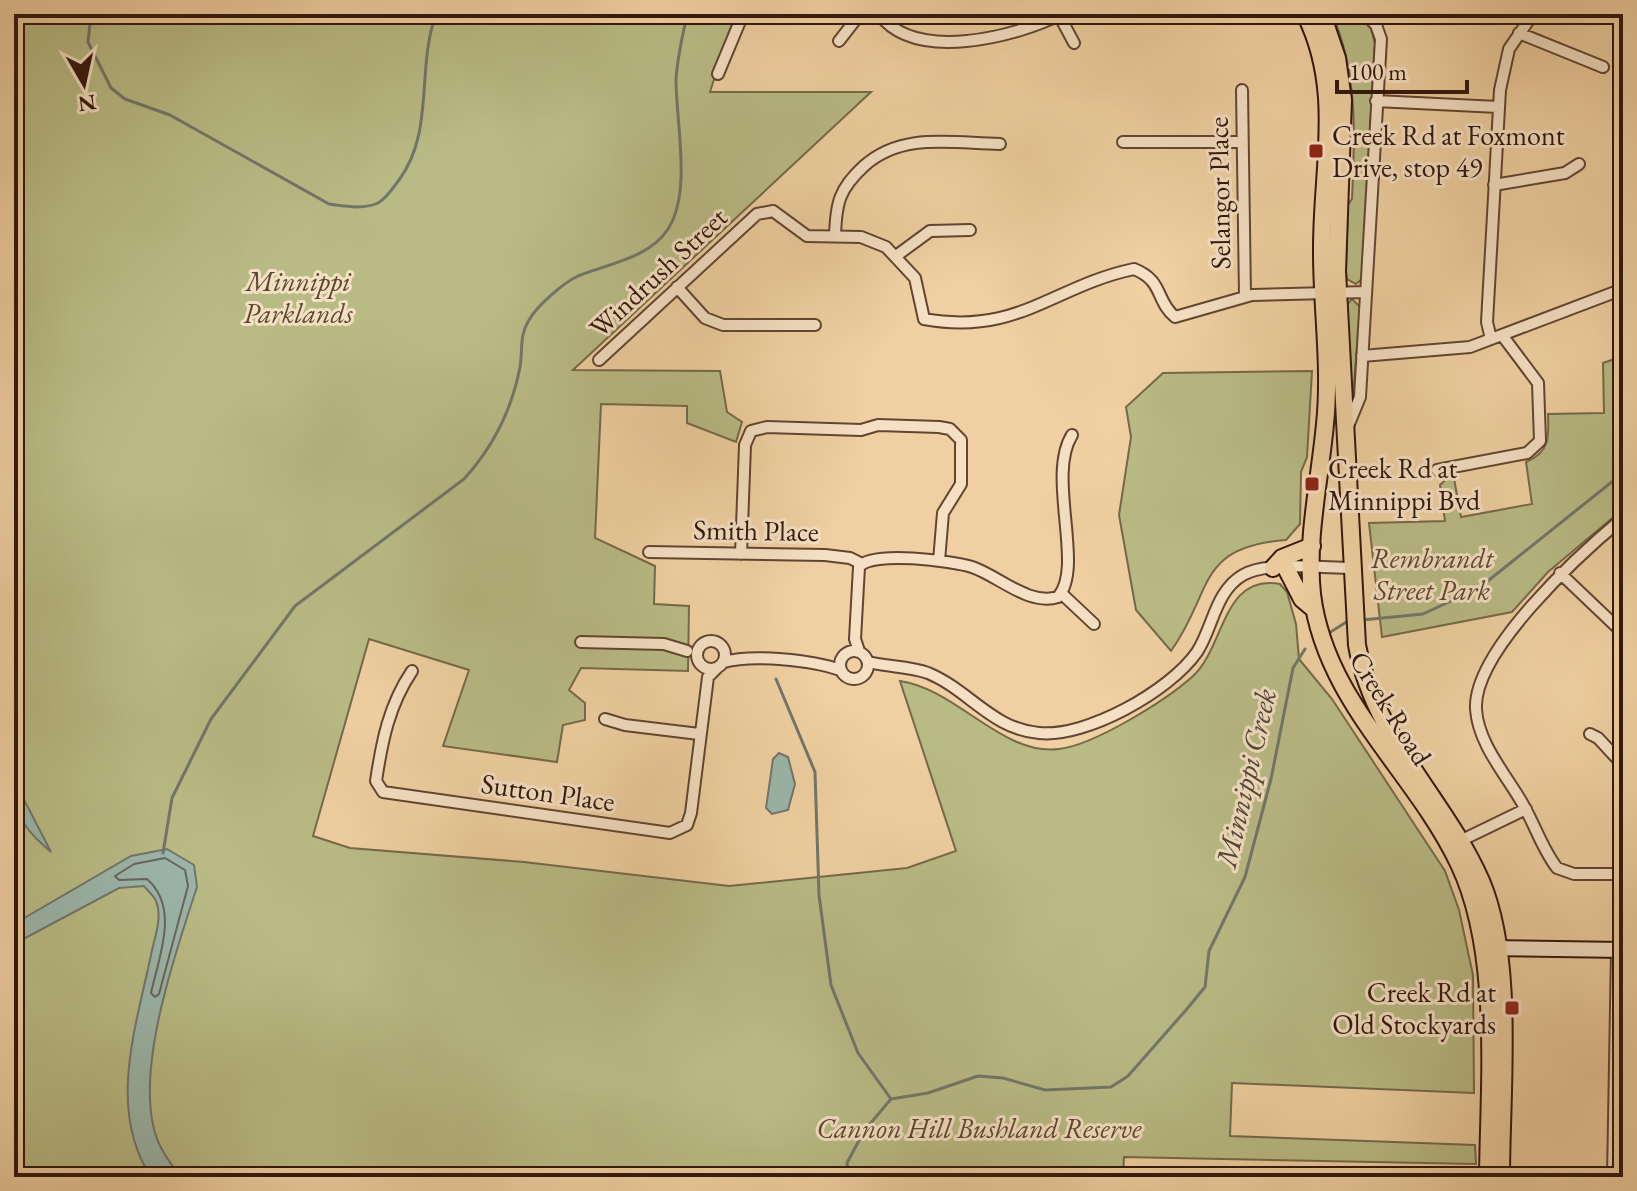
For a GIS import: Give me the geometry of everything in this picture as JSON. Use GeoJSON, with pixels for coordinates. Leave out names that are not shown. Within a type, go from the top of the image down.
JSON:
{"type":"FeatureCollection","features":[{"type":"Feature","properties":{"kind":"main road","name":"Creek Road"},"geometry":{"type":"LineString","coordinates":[[1305,14],[1321,53],[1330,97],[1322,219],[1345,431],[1357,645],[1370,693],[1394,741],[1460,841],[1482,884],[1492,948],[1501,1177]]}},
{"type":"Feature","properties":{"kind":"main road","name":"Creek Road"},"geometry":{"type":"LineString","coordinates":[[1322,14],[1337,58],[1343,100],[1330,292],[1327,392],[1312,546],[1314,609],[1328,655],[1353,706],[1452,850],[1492,948],[1488,1177]]}},
{"type":"Feature","properties":{"kind":"main road"},"geometry":{"type":"LineString","coordinates":[[1312,546],[1282,558],[1280,568],[1302,599],[1314,609]]}},
{"type":"Feature","properties":{"kind":"main road"},"geometry":{"type":"LineString","coordinates":[[1353,706],[1361,696],[1370,693]]}},
{"type":"Feature","properties":{"kind":"main road"},"geometry":{"type":"LineString","coordinates":[[1492,948],[1620,950]]}},
{"type":"Feature","properties":{"kind":"street"},"geometry":{"type":"LineString","coordinates":[[718,74],[743,14]]}},
{"type":"Feature","properties":{"kind":"street"},"geometry":{"type":"LineString","coordinates":[[839,41],[860,14]]}},
{"type":"Feature","properties":{"kind":"street"},"geometry":{"type":"LineString","coordinates":[[879,14],[897,32],[935,41],[998,37],[1060,15],[1074,43]]}},
{"type":"Feature","properties":{"kind":"street"},"geometry":{"type":"LineString","coordinates":[[1345,431],[1358,409],[1380,34],[1365,14]]}},
{"type":"Feature","properties":{"kind":"street"},"geometry":{"type":"LineString","coordinates":[[1437,470],[1527,453],[1540,441],[1538,383],[1487,322],[1498,107],[1509,49],[1533,14]]}},
{"type":"Feature","properties":{"kind":"street"},"geometry":{"type":"LineString","coordinates":[[1519,33],[1603,67]]}},
{"type":"Feature","properties":{"kind":"street","name":"Selangor Place"},"geometry":{"type":"LineString","coordinates":[[1242,90],[1245,296]]}},
{"type":"Feature","properties":{"kind":"street"},"geometry":{"type":"LineString","coordinates":[[1376,101],[1498,107]]}},
{"type":"Feature","properties":{"kind":"street"},"geometry":{"type":"LineString","coordinates":[[1123,142],[1242,142]]}},
{"type":"Feature","properties":{"kind":"street"},"geometry":{"type":"LineString","coordinates":[[835,236],[836,203],[840,192],[880,153],[907,143],[1000,144]]}},
{"type":"Feature","properties":{"kind":"street"},"geometry":{"type":"LineString","coordinates":[[1494,185],[1565,173],[1579,164]]}},
{"type":"Feature","properties":{"kind":"street","name":"Windrush Street"},"geometry":{"type":"LineString","coordinates":[[599,360],[757,214],[773,211],[794,230],[807,236],[874,240],[896,256]]}},
{"type":"Feature","properties":{"kind":"street"},"geometry":{"type":"LineString","coordinates":[[970,230],[930,231],[896,256],[915,278],[924,319],[939,322],[1009,319],[1134,269],[1153,279],[1169,312],[1175,317],[1245,296],[1366,292]]}},
{"type":"Feature","properties":{"kind":"street"},"geometry":{"type":"LineString","coordinates":[[677,287],[705,318],[723,325],[815,325]]}},
{"type":"Feature","properties":{"kind":"street"},"geometry":{"type":"LineString","coordinates":[[1362,356],[1470,347],[1623,289]]}},
{"type":"Feature","properties":{"kind":"street"},"geometry":{"type":"LineString","coordinates":[[741,554],[745,445],[751,431],[767,427],[861,430],[878,425],[939,427],[950,429],[961,440],[962,477],[959,491],[943,513],[939,561]]}},
{"type":"Feature","properties":{"kind":"street"},"geometry":{"type":"LineString","coordinates":[[1072,435],[1066,445],[1063,507],[1068,558],[1061,593],[1094,624]]}},
{"type":"Feature","properties":{"kind":"street"},"geometry":{"type":"LineString","coordinates":[[1623,518],[1560,573],[1486,669],[1478,688],[1479,724],[1557,868],[1574,874],[1623,874]]}},
{"type":"Feature","properties":{"kind":"street","name":"Smith Place"},"geometry":{"type":"LineString","coordinates":[[649,552],[825,555],[850,558],[860,563],[873,558],[939,561],[976,568],[1037,598],[1049,600],[1061,593]]}},
{"type":"Feature","properties":{"kind":"street"},"geometry":{"type":"LineString","coordinates":[[860,563],[855,639],[867,666]]}},
{"type":"Feature","properties":{"kind":"street"},"geometry":{"type":"LineString","coordinates":[[867,666],[928,674],[986,714],[1017,730],[1059,735],[1081,730],[1173,677],[1198,651],[1227,588],[1249,572],[1280,568],[1352,568]]}},
{"type":"Feature","properties":{"kind":"street"},"geometry":{"type":"LineString","coordinates":[[1560,573],[1623,633]]}},
{"type":"Feature","properties":{"kind":"street"},"geometry":{"type":"LineString","coordinates":[[842,661],[855,639]]}},
{"type":"Feature","properties":{"kind":"street"},"geometry":{"type":"LineString","coordinates":[[581,642],[664,644],[687,651]]}},
{"type":"Feature","properties":{"kind":"street"},"geometry":{"type":"LineString","coordinates":[[738,658],[717,642],[703,643],[697,655],[706,672],[738,658],[826,665],[842,661],[859,651]]}},
{"type":"Feature","properties":{"kind":"street"},"geometry":{"type":"LineString","coordinates":[[720,665],[723,648]]}},
{"type":"Feature","properties":{"kind":"street"},"geometry":{"type":"LineString","coordinates":[[842,661],[851,679],[860,678],[867,666]]}},
{"type":"Feature","properties":{"kind":"street","name":"Sutton Place"},"geometry":{"type":"LineString","coordinates":[[412,671],[397,694],[383,736],[376,781],[388,794],[670,833],[687,825],[691,813],[706,672]]}},
{"type":"Feature","properties":{"kind":"street"},"geometry":{"type":"LineString","coordinates":[[605,719],[625,725],[699,734]]}},
{"type":"Feature","properties":{"kind":"street"},"geometry":{"type":"LineString","coordinates":[[1590,734],[1598,738],[1623,765]]}},
{"type":"Feature","properties":{"kind":"street"},"geometry":{"type":"LineString","coordinates":[[1460,841],[1526,809]]}},
{"type":"Feature","properties":{"kind":"street"},"geometry":{"type":"LineString","coordinates":[[1613,1177],[1620,950]]}},
{"type":"Feature","properties":{"kind":"green space","name":"Minnippi Parklands"},"geometry":{"type":"Polygon","coordinates":[[[14,14],[735,14],[710,92],[871,92],[573,370],[720,371],[727,412],[742,422],[736,442],[687,423],[687,406],[601,404],[595,538],[655,566],[654,604],[689,606],[688,671],[581,668],[569,690],[585,703],[585,720],[563,725],[557,762],[443,746],[469,670],[369,639],[313,836],[350,848],[524,862],[729,886],[907,868],[956,851],[900,681],[941,696],[1018,742],[1038,748],[1074,746],[1109,731],[1180,687],[1203,664],[1235,601],[1246,590],[1261,584],[1280,584],[1287,592],[1296,624],[1299,659],[1332,699],[1445,871],[1459,910],[1473,975],[1474,1093],[1232,1083],[1230,1136],[1475,1145],[1476,1164],[1124,1157],[1123,1177],[16,1177],[14,14]]]}},
{"type":"Feature","properties":{"kind":"green space"},"geometry":{"type":"Polygon","coordinates":[[[1332,14],[1358,14],[1371,28],[1375,44],[1362,279],[1356,284],[1347,279],[1346,271],[1348,205],[1352,199],[1353,176],[1351,82],[1332,14]]]}},
{"type":"Feature","properties":{"kind":"green space"},"geometry":{"type":"Polygon","coordinates":[[[1352,299],[1360,307],[1352,411],[1346,306],[1352,299]]]}},
{"type":"Feature","properties":{"kind":"green space","name":"Rembrandt Street Park"},"geometry":{"type":"Polygon","coordinates":[[[1623,356],[1623,509],[1548,572],[1512,612],[1382,637],[1369,523],[1445,521],[1440,485],[1453,473],[1461,517],[1532,504],[1526,462],[1544,448],[1548,414],[1604,413],[1603,363],[1623,356]]]}},
{"type":"Feature","properties":{"kind":"green space"},"geometry":{"type":"Polygon","coordinates":[[[1312,371],[1307,457],[1301,472],[1300,524],[1286,540],[1257,544],[1221,562],[1210,576],[1171,651],[1136,610],[1119,515],[1131,437],[1126,407],[1163,373],[1312,371]]]}},
{"type":"Feature","properties":{"kind":"water"},"geometry":{"type":"Polygon","coordinates":[[[779,753],[788,757],[795,784],[788,810],[772,814],[766,808],[773,759],[779,753]]]}},
{"type":"Feature","properties":{"kind":"water"},"geometry":{"type":"Polygon","coordinates":[[[14,771],[17,786],[51,852],[20,817],[15,798],[14,771]]]}},
{"type":"Feature","properties":{"kind":"water"},"geometry":{"type":"Polygon","coordinates":[[[167,849],[194,865],[197,887],[161,1007],[151,1072],[150,1102],[156,1136],[181,1177],[151,1177],[138,1151],[130,1124],[128,1096],[133,1039],[158,921],[155,899],[144,886],[119,888],[14,944],[14,924],[131,856],[167,849]]]}},
{"type":"Feature","properties":{"kind":"waterway"},"geometry":{"type":"LineString","coordinates":[[91,14],[88,42],[111,88],[125,99],[170,115],[329,204],[360,207],[378,203],[384,198],[410,161],[421,120],[427,56],[436,14]]}},
{"type":"Feature","properties":{"kind":"waterway"},"geometry":{"type":"LineString","coordinates":[[163,853],[172,798],[211,719],[295,606],[464,479],[474,467],[506,413],[520,367],[526,326],[544,302],[578,276],[627,259],[650,247],[668,229],[675,214],[681,177],[676,80],[687,14]]}},
{"type":"Feature","properties":{"kind":"waterway","name":"Minnippi Creek"},"geometry":{"type":"LineString","coordinates":[[1362,620],[1423,614],[1479,588],[1623,473]]}},
{"type":"Feature","properties":{"kind":"waterway","name":"Minnippi Creek"},"geometry":{"type":"LineString","coordinates":[[1329,633],[1348,621]]}},
{"type":"Feature","properties":{"kind":"waterway","name":"Minnippi Creek"},"geometry":{"type":"LineString","coordinates":[[849,1177],[847,1163],[864,1131],[891,1099],[928,1093],[978,1076],[1003,1078],[1045,1090],[1111,1087],[1128,1076],[1186,1010],[1205,987],[1209,951],[1245,877],[1271,779],[1293,668],[1305,649]]}},
{"type":"Feature","properties":{"kind":"waterway"},"geometry":{"type":"LineString","coordinates":[[776,679],[815,772],[819,895],[831,985],[858,1053],[891,1099]]}},
{"type":"Feature","properties":{"kind":"place","name":"Creek Rd at Foxmont Drive, stop 49"},"geometry":{"type":"Point","coordinates":[1316,151]}},
{"type":"Feature","properties":{"kind":"place","name":"Creek Rd at Minnippi Bvd"},"geometry":{"type":"Point","coordinates":[1312,484]}},
{"type":"Feature","properties":{"kind":"place","name":"Creek Rd at Old Stockyards"},"geometry":{"type":"Point","coordinates":[1512,1008]}},
{"type":"Feature","properties":{"kind":"park label","name":"Cannon Hill Bushland Reserve"},"geometry":{"type":"Point","coordinates":[979,1128]}}]}
